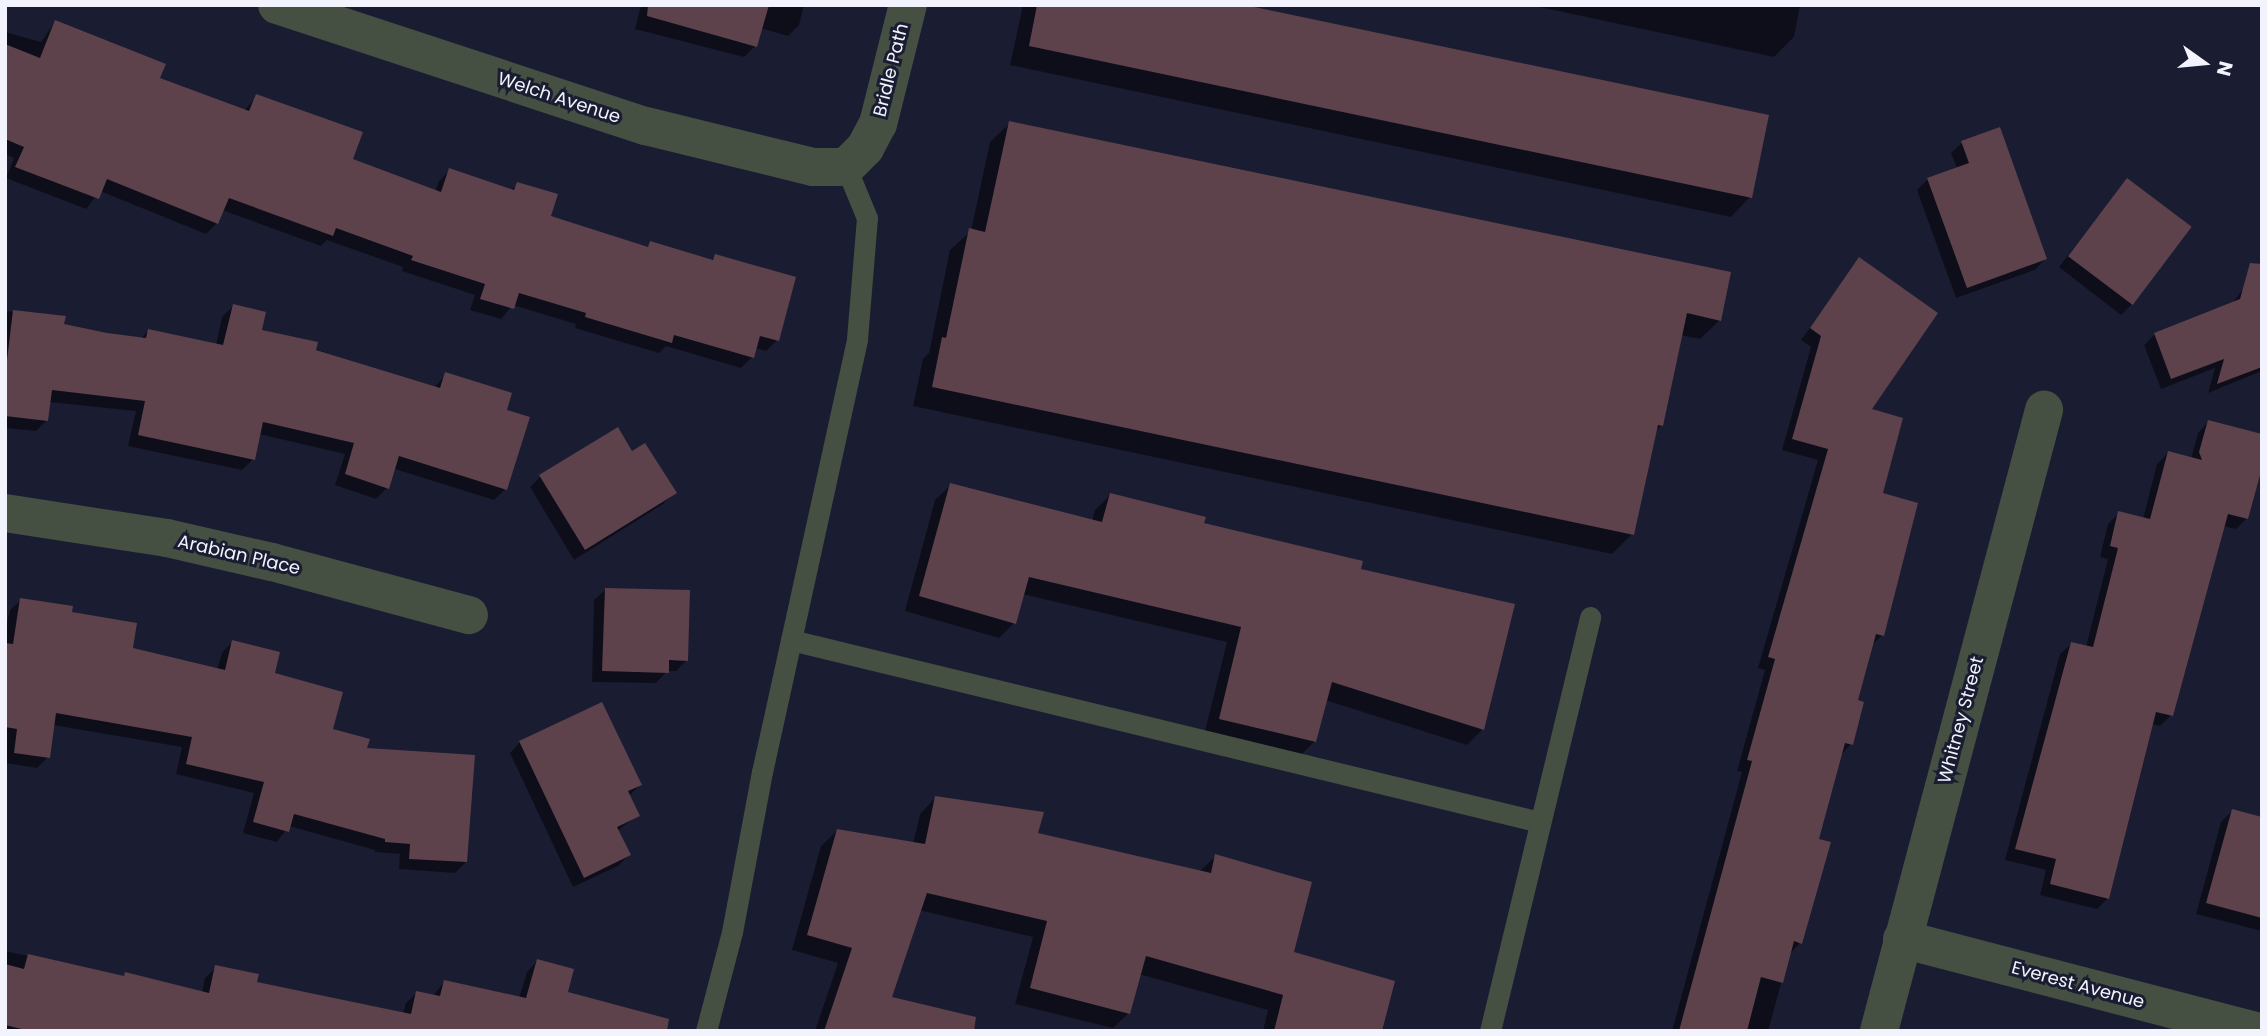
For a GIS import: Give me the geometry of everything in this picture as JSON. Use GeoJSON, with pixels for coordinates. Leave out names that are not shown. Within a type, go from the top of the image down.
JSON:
{"type":"FeatureCollection","features":[{"type":"Feature","properties":{"kind":"street","name":"Welch Avenue"},"geometry":{"type":"LineString","coordinates":[[277,5],[646,126],[778,161],[813,167],[846,167]]}},
{"type":"Feature","properties":{"kind":"street","name":"Bridle Path"},"geometry":{"type":"LineString","coordinates":[[846,167],[864,148],[878,124],[908,5]]}},
{"type":"Feature","properties":{"kind":"street","name":"Whitney Street"},"geometry":{"type":"LineString","coordinates":[[1879,1031],[2044,410]]}},
{"type":"Feature","properties":{"kind":"street","name":"Arabian Place"},"geometry":{"type":"LineString","coordinates":[[5,513],[167,538],[272,562],[469,615]]}},
{"type":"Feature","properties":{"kind":"street","name":"Everest Avenue"},"geometry":{"type":"LineString","coordinates":[[1902,939],[2254,1031]]}},
{"type":"Feature","properties":{"kind":"lane"},"geometry":{"type":"LineString","coordinates":[[706,1031],[732,932],[762,772],[857,339],[867,218],[846,167]]}},
{"type":"Feature","properties":{"kind":"lane"},"geometry":{"type":"LineString","coordinates":[[1490,1031],[1590,617]]}},
{"type":"Feature","properties":{"kind":"lane"},"geometry":{"type":"LineString","coordinates":[[791,640],[1540,822]]}},
{"type":"Feature","properties":{"kind":"building"},"geometry":{"type":"Polygon","coordinates":[[[648,5],[769,5],[757,47],[647,16],[648,5]]]}},
{"type":"Feature","properties":{"kind":"building"},"geometry":{"type":"Polygon","coordinates":[[[1037,5],[1245,5],[1769,115],[1752,198],[1029,46],[1037,5]]]}},
{"type":"Feature","properties":{"kind":"building"},"geometry":{"type":"Polygon","coordinates":[[[55,20],[166,64],[160,78],[249,111],[256,94],[363,132],[353,159],[441,192],[449,168],[514,190],[517,182],[558,194],[551,216],[648,247],[650,241],[713,260],[715,254],[796,277],[779,341],[760,336],[754,358],[674,335],[672,343],[585,317],[586,313],[519,293],[514,309],[480,299],[485,284],[411,260],[413,256],[336,228],[333,236],[229,198],[218,224],[107,179],[99,199],[15,167],[24,147],[5,139],[5,44],[40,58],[55,20]]]}},
{"type":"Feature","properties":{"kind":"building"},"geometry":{"type":"Polygon","coordinates":[[[1009,121],[1731,272],[1721,321],[1687,313],[1663,426],[1658,425],[1634,535],[932,387],[942,337],[946,338],[969,228],[985,232],[1009,121]]]}},
{"type":"Feature","properties":{"kind":"building"},"geometry":{"type":"Polygon","coordinates":[[[2000,127],[2047,259],[1967,288],[1927,178],[1969,163],[1961,141],[2000,127]]]}},
{"type":"Feature","properties":{"kind":"building"},"geometry":{"type":"Polygon","coordinates":[[[2127,178],[2192,227],[2133,305],[2068,256],[2127,178]]]}},
{"type":"Feature","properties":{"kind":"building"},"geometry":{"type":"Polygon","coordinates":[[[1859,257],[1938,313],[1872,409],[1903,418],[1883,493],[1918,503],[1884,636],[1876,634],[1858,700],[1864,702],[1853,745],[1845,743],[1819,839],[1831,842],[1802,944],[1794,941],[1783,983],[1761,977],[1747,1031],[1679,1031],[1752,761],[1747,760],[1775,659],[1768,657],[1828,449],[1792,439],[1821,336],[1810,328],[1859,257]]]}},
{"type":"Feature","properties":{"kind":"building"},"geometry":{"type":"Polygon","coordinates":[[[2250,263],[2262,264],[2262,367],[2217,384],[2224,359],[2171,379],[2154,333],[2240,299],[2250,263]]]}},
{"type":"Feature","properties":{"kind":"building"},"geometry":{"type":"Polygon","coordinates":[[[233,304],[266,312],[262,330],[318,342],[316,350],[440,388],[445,372],[512,393],[507,410],[530,417],[507,490],[399,456],[389,489],[345,474],[354,443],[263,422],[255,460],[138,435],[145,401],[52,390],[48,421],[5,416],[5,377],[13,310],[66,316],[64,324],[107,333],[146,338],[148,329],[223,345],[233,304]]]}},
{"type":"Feature","properties":{"kind":"building"},"geometry":{"type":"Polygon","coordinates":[[[2208,420],[2262,434],[2262,468],[2248,519],[2228,514],[2173,716],[2156,712],[2109,899],[2050,884],[2056,859],[2015,849],[2071,642],[2093,647],[2118,548],[2110,546],[2118,511],[2150,519],[2168,451],[2202,460],[2199,452],[2208,420]]]}},
{"type":"Feature","properties":{"kind":"building"},"geometry":{"type":"Polygon","coordinates":[[[618,427],[632,451],[645,443],[677,493],[585,550],[539,475],[618,427]]]}},
{"type":"Feature","properties":{"kind":"building"},"geometry":{"type":"Polygon","coordinates":[[[950,483],[1102,522],[1110,493],[1206,517],[1204,523],[1363,561],[1361,569],[1515,604],[1484,730],[1332,682],[1316,742],[1219,719],[1241,627],[1029,577],[1016,624],[919,596],[950,483]]]}},
{"type":"Feature","properties":{"kind":"building"},"geometry":{"type":"Polygon","coordinates":[[[605,588],[690,590],[688,661],[669,660],[669,673],[602,671],[605,588]]]}},
{"type":"Feature","properties":{"kind":"building"},"geometry":{"type":"Polygon","coordinates":[[[20,598],[73,606],[72,612],[137,623],[133,648],[225,670],[232,640],[280,652],[275,673],[343,692],[333,729],[370,739],[367,748],[475,755],[467,862],[409,859],[410,844],[385,842],[385,839],[294,814],[289,832],[253,822],[264,782],[186,764],[192,737],[56,713],[50,758],[14,753],[17,729],[5,727],[5,643],[13,644],[20,598]]]}},
{"type":"Feature","properties":{"kind":"building"},"geometry":{"type":"Polygon","coordinates":[[[602,702],[642,785],[628,791],[640,816],[617,827],[631,855],[584,878],[519,741],[602,702]]]}},
{"type":"Feature","properties":{"kind":"building"},"geometry":{"type":"Polygon","coordinates":[[[935,796],[1044,812],[1038,833],[1211,873],[1215,854],[1312,882],[1294,952],[1395,981],[1382,1031],[1274,1031],[1283,995],[1146,956],[1130,1014],[1030,988],[1047,921],[927,893],[892,997],[976,1017],[974,1031],[824,1031],[852,948],[807,935],[837,829],[925,844],[935,796]]]}},
{"type":"Feature","properties":{"kind":"building"},"geometry":{"type":"Polygon","coordinates":[[[2232,809],[2262,817],[2262,918],[2206,903],[2232,809]]]}},
{"type":"Feature","properties":{"kind":"building"},"geometry":{"type":"Polygon","coordinates":[[[28,954],[124,976],[125,972],[209,993],[215,965],[259,974],[257,982],[411,1014],[416,991],[440,996],[444,980],[526,998],[537,959],[574,969],[568,992],[669,1019],[667,1031],[30,1031],[5,1025],[5,964],[24,969],[28,954]]]}}]}
